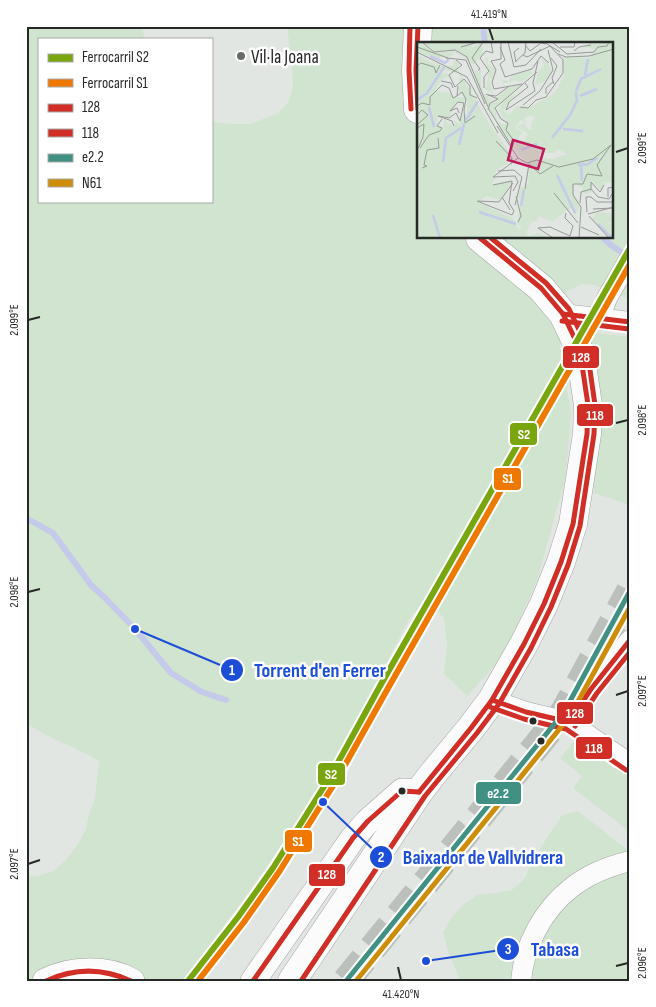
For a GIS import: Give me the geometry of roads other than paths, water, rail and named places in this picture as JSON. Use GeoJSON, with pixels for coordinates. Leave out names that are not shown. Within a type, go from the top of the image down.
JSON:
{"type":"FeatureCollection","features":[{"type":"Feature","properties":{"kind":"main road"},"geometry":{"type":"LineString","coordinates":[[417,42],[418,26]]}},
{"type":"Feature","properties":{"kind":"main road"},"geometry":{"type":"LineString","coordinates":[[417,48],[417,90]]}},
{"type":"Feature","properties":{"kind":"main road"},"geometry":{"type":"LineString","coordinates":[[292,981],[419,792],[492,700],[544,604],[561,562],[573,524],[587,434],[588,405],[581,358],[575,339],[563,314],[541,288],[481,239]]}},
{"type":"Feature","properties":{"kind":"street"},"geometry":{"type":"LineString","coordinates":[[600,317],[607,298],[630,258]]}},
{"type":"Feature","properties":{"kind":"street"},"geometry":{"type":"LineString","coordinates":[[563,314],[630,322]]}},
{"type":"Feature","properties":{"kind":"street"},"geometry":{"type":"LineString","coordinates":[[569,722],[591,689],[630,640]]}},
{"type":"Feature","properties":{"kind":"street"},"geometry":{"type":"LineString","coordinates":[[492,700],[526,712],[569,722],[630,764]]}},
{"type":"Feature","properties":{"kind":"street"},"geometry":{"type":"LineString","coordinates":[[253,981],[353,838],[368,821],[402,791],[419,792]]}},
{"type":"Feature","properties":{"kind":"street"},"geometry":{"type":"LineString","coordinates":[[521,981],[529,947],[539,925],[552,905],[571,888],[591,876],[618,864],[630,861]]}},
{"type":"Feature","properties":{"kind":"street"},"geometry":{"type":"LineString","coordinates":[[45,981],[62,975],[90,971],[116,975],[132,981]]}},
{"type":"Feature","properties":{"kind":"waterway"},"geometry":{"type":"LineString","coordinates":[[483,26],[485,42]]}},
{"type":"Feature","properties":{"kind":"waterway"},"geometry":{"type":"LineString","coordinates":[[604,239],[628,256]]}},
{"type":"Feature","properties":{"kind":"waterway"},"geometry":{"type":"LineString","coordinates":[[26,518],[53,533],[91,585],[135,629],[171,673],[202,692],[226,700]]}},
{"type":"Feature","properties":{"kind":"tunnel"},"geometry":{"type":"LineString","coordinates":[[346,981],[564,712],[630,591]]}},
{"type":"Feature","properties":{"kind":"rail line","name":"S2"},"geometry":{"type":"LineString","coordinates":[[188,981],[273,868],[330,777],[630,248]]}},
{"type":"Feature","properties":{"kind":"rail line","name":"S1"},"geometry":{"type":"LineString","coordinates":[[198,981],[244,922],[279,872],[336,781],[630,264]]}},
{"type":"Feature","properties":{"kind":"place","name":"Vil·la Joana"},"geometry":{"type":"Point","coordinates":[241,56]}},
{"type":"Feature","properties":{"kind":"place","name":"Torrent d'en Ferrer"},"geometry":{"type":"Point","coordinates":[135,629]}},
{"type":"Feature","properties":{"kind":"place","name":"Baixador de Vallvidrera"},"geometry":{"type":"Point","coordinates":[323,802]}},
{"type":"Feature","properties":{"kind":"place","name":"Tabasa"},"geometry":{"type":"Point","coordinates":[426,961]}}]}
